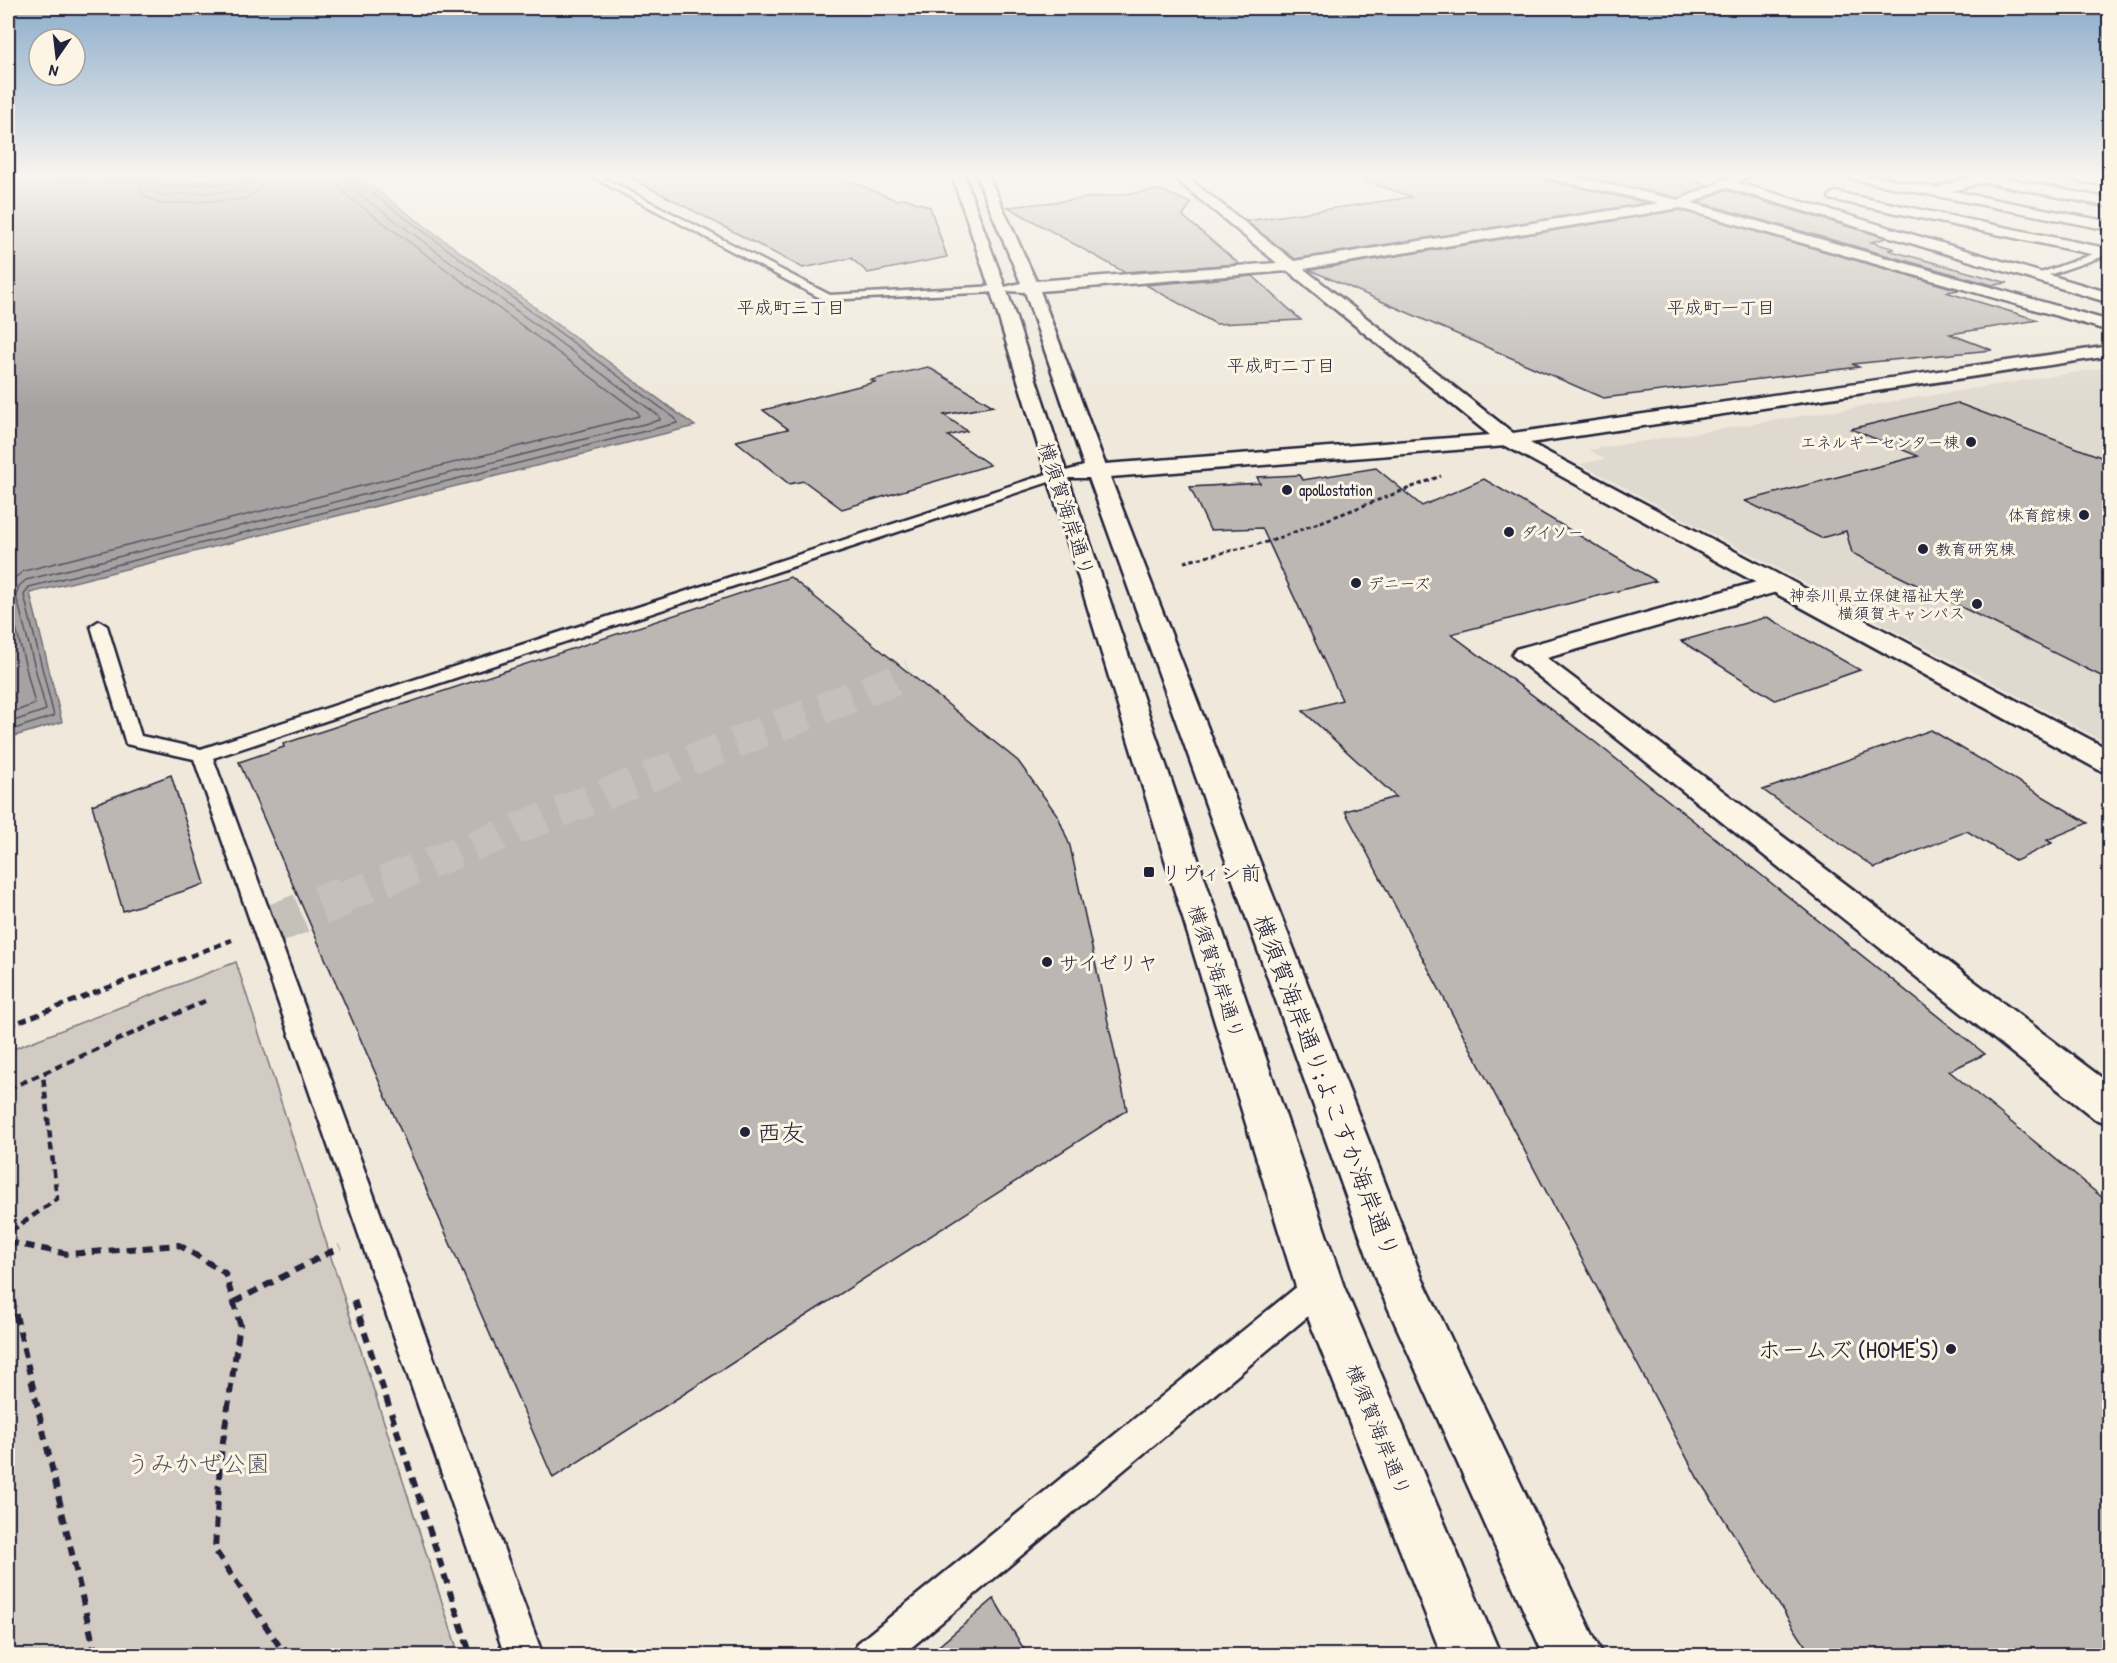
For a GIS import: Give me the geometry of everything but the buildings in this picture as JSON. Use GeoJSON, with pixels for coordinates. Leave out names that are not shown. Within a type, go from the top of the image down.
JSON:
{"type":"FeatureCollection","features":[{"type":"Feature","properties":{"kind":"main road","name":"横須賀海岸通り"},"geometry":{"type":"LineString","coordinates":[[996,253],[1014,288],[1056,476],[1320,1287],[1472,1656]]}},
{"type":"Feature","properties":{"kind":"main road"},"geometry":{"type":"LineString","coordinates":[[1004,253],[1014,288],[1292,266],[1376,253]]}},
{"type":"Feature","properties":{"kind":"main road"},"geometry":{"type":"LineString","coordinates":[[1275,253],[1509,440],[2109,763]]}},
{"type":"Feature","properties":{"kind":"main road"},"geometry":{"type":"LineString","coordinates":[[1851,253],[2109,326]]}},
{"type":"Feature","properties":{"kind":"main road"},"geometry":{"type":"LineString","coordinates":[[1958,253],[2109,298]]}},
{"type":"Feature","properties":{"kind":"main road","name":"横須賀海岸通り;よこすか海岸通り"},"geometry":{"type":"LineString","coordinates":[[1014,288],[1097,471],[1401,1283],[1574,1656]]}},
{"type":"Feature","properties":{"kind":"main road"},"geometry":{"type":"LineString","coordinates":[[1056,476],[1509,440],[2109,351]]}},
{"type":"Feature","properties":{"kind":"main road"},"geometry":{"type":"LineString","coordinates":[[1778,584],[1526,655],[2109,1107]]}},
{"type":"Feature","properties":{"kind":"lane"},"geometry":{"type":"LineString","coordinates":[[741,253],[828,298],[1014,288]]}},
{"type":"Feature","properties":{"kind":"lane"},"geometry":{"type":"LineString","coordinates":[[2037,276],[2106,253]]}},
{"type":"Feature","properties":{"kind":"lane"},"geometry":{"type":"LineString","coordinates":[[99,626],[133,740],[202,755],[1056,476]]}},
{"type":"Feature","properties":{"kind":"lane"},"geometry":{"type":"LineString","coordinates":[[202,755],[524,1656]]}},
{"type":"Feature","properties":{"kind":"lane"},"geometry":{"type":"LineString","coordinates":[[871,1656],[1320,1287]]}},
{"type":"Feature","properties":{"kind":"path"},"geometry":{"type":"LineString","coordinates":[[1184,562],[1271,541],[1444,475]]}},
{"type":"Feature","properties":{"kind":"path"},"geometry":{"type":"LineString","coordinates":[[8,1026],[264,927]]}},
{"type":"Feature","properties":{"kind":"path"},"geometry":{"type":"LineString","coordinates":[[8,1089],[43,1076],[205,1001]]}},
{"type":"Feature","properties":{"kind":"path"},"geometry":{"type":"LineString","coordinates":[[8,1233],[57,1198],[43,1076]]}},
{"type":"Feature","properties":{"kind":"path"},"geometry":{"type":"LineString","coordinates":[[234,1302],[371,1230]]}},
{"type":"Feature","properties":{"kind":"path"},"geometry":{"type":"LineString","coordinates":[[8,1242],[68,1254],[179,1245],[225,1273],[240,1324],[220,1462],[215,1550],[286,1656]]}},
{"type":"Feature","properties":{"kind":"path"},"geometry":{"type":"LineString","coordinates":[[337,1248],[341,1260]]}},
{"type":"Feature","properties":{"kind":"path"},"geometry":{"type":"LineString","coordinates":[[8,1281],[96,1656]]}},
{"type":"Feature","properties":{"kind":"path"},"geometry":{"type":"LineString","coordinates":[[352,1294],[471,1656]]}},
{"type":"Feature","properties":{"kind":"shaded area","name":"神奈川県立保健福祉大学 横須賀キャンパス"},"geometry":{"type":"Polygon","coordinates":[[[2109,367],[2109,744],[1580,464],[1605,459],[1589,450],[2109,367]]]}},
{"type":"Feature","properties":{"kind":"green space","name":"うみかぜ公園"},"geometry":{"type":"Polygon","coordinates":[[[236,962],[459,1655],[8,1655],[8,1051],[236,962]]]}},
{"type":"Feature","properties":{"kind":"water"},"geometry":{"type":"Polygon","coordinates":[[[8,253],[461,253],[695,426],[30,593],[62,722],[8,738],[8,253]]]}},
{"type":"Feature","properties":{"kind":"tunnel"},"geometry":{"type":"LineString","coordinates":[[341,898],[910,674]]}},
{"type":"Feature","properties":{"kind":"tunnel"},"geometry":{"type":"LineString","coordinates":[[264,928],[344,896]]}},
{"type":"Feature","properties":{"kind":"place","name":"エネルギーセンター棟"},"geometry":{"type":"Point","coordinates":[1971,442]}},
{"type":"Feature","properties":{"kind":"place","name":"apollostation"},"geometry":{"type":"Point","coordinates":[1287,490]}},
{"type":"Feature","properties":{"kind":"place","name":"体育館棟"},"geometry":{"type":"Point","coordinates":[2084,515]}},
{"type":"Feature","properties":{"kind":"place","name":"ダイソー"},"geometry":{"type":"Point","coordinates":[1509,532]}},
{"type":"Feature","properties":{"kind":"place","name":"教育研究棟"},"geometry":{"type":"Point","coordinates":[1923,549]}},
{"type":"Feature","properties":{"kind":"place","name":"デニーズ"},"geometry":{"type":"Point","coordinates":[1356,583]}},
{"type":"Feature","properties":{"kind":"place","name":"神奈川県立保健福祉大学 横須賀キャンパス"},"geometry":{"type":"Point","coordinates":[1977,604]}},
{"type":"Feature","properties":{"kind":"place","name":"リヴィン前"},"geometry":{"type":"Point","coordinates":[1149,872]}},
{"type":"Feature","properties":{"kind":"place","name":"サイゼリヤ"},"geometry":{"type":"Point","coordinates":[1047,962]}},
{"type":"Feature","properties":{"kind":"place","name":"西友"},"geometry":{"type":"Point","coordinates":[745,1132]}},
{"type":"Feature","properties":{"kind":"place","name":"ホームズ (HOME'S)"},"geometry":{"type":"Point","coordinates":[1951,1349]}},
{"type":"Feature","properties":{"kind":"district","name":"平成町三丁目"},"geometry":{"type":"Point","coordinates":[791,307]}},
{"type":"Feature","properties":{"kind":"district","name":"平成町一丁目"},"geometry":{"type":"Point","coordinates":[1721,307]}},
{"type":"Feature","properties":{"kind":"district","name":"平成町二丁目"},"geometry":{"type":"Point","coordinates":[1281,365]}}]}
